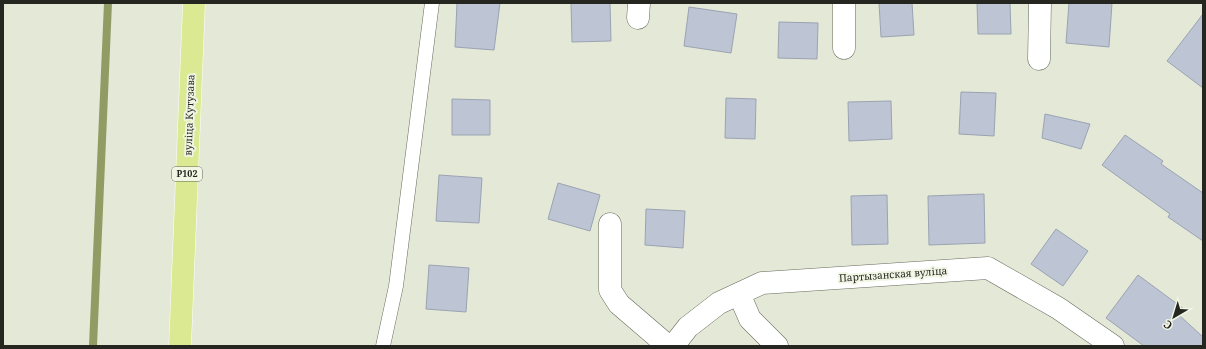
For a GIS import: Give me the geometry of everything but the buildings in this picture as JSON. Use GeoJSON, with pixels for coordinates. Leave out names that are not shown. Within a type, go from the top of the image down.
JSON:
{"type":"FeatureCollection","features":[{"type":"Feature","properties":{"kind":"main road","name":"вуліца Кутузава"},"geometry":{"type":"LineString","coordinates":[[180,346],[194,3]]}},
{"type":"Feature","properties":{"kind":"street"},"geometry":{"type":"LineString","coordinates":[[844,3],[844,48]]}},
{"type":"Feature","properties":{"kind":"street"},"geometry":{"type":"LineString","coordinates":[[1039,59],[1040,3]]}},
{"type":"Feature","properties":{"kind":"street"},"geometry":{"type":"LineString","coordinates":[[610,224],[610,290],[619,304],[668,346]]}},
{"type":"Feature","properties":{"kind":"street","name":"Партызанская вуліца"},"geometry":{"type":"LineString","coordinates":[[673,346],[688,327],[719,303],[762,283],[988,268],[1058,308],[1113,346]]}},
{"type":"Feature","properties":{"kind":"street"},"geometry":{"type":"LineString","coordinates":[[739,294],[750,318],[777,346]]}},
{"type":"Feature","properties":{"kind":"lane"},"geometry":{"type":"LineString","coordinates":[[383,346],[396,286],[432,3]]}},
{"type":"Feature","properties":{"kind":"waterway"},"geometry":{"type":"LineString","coordinates":[[93,346],[108,3]]}}]}
